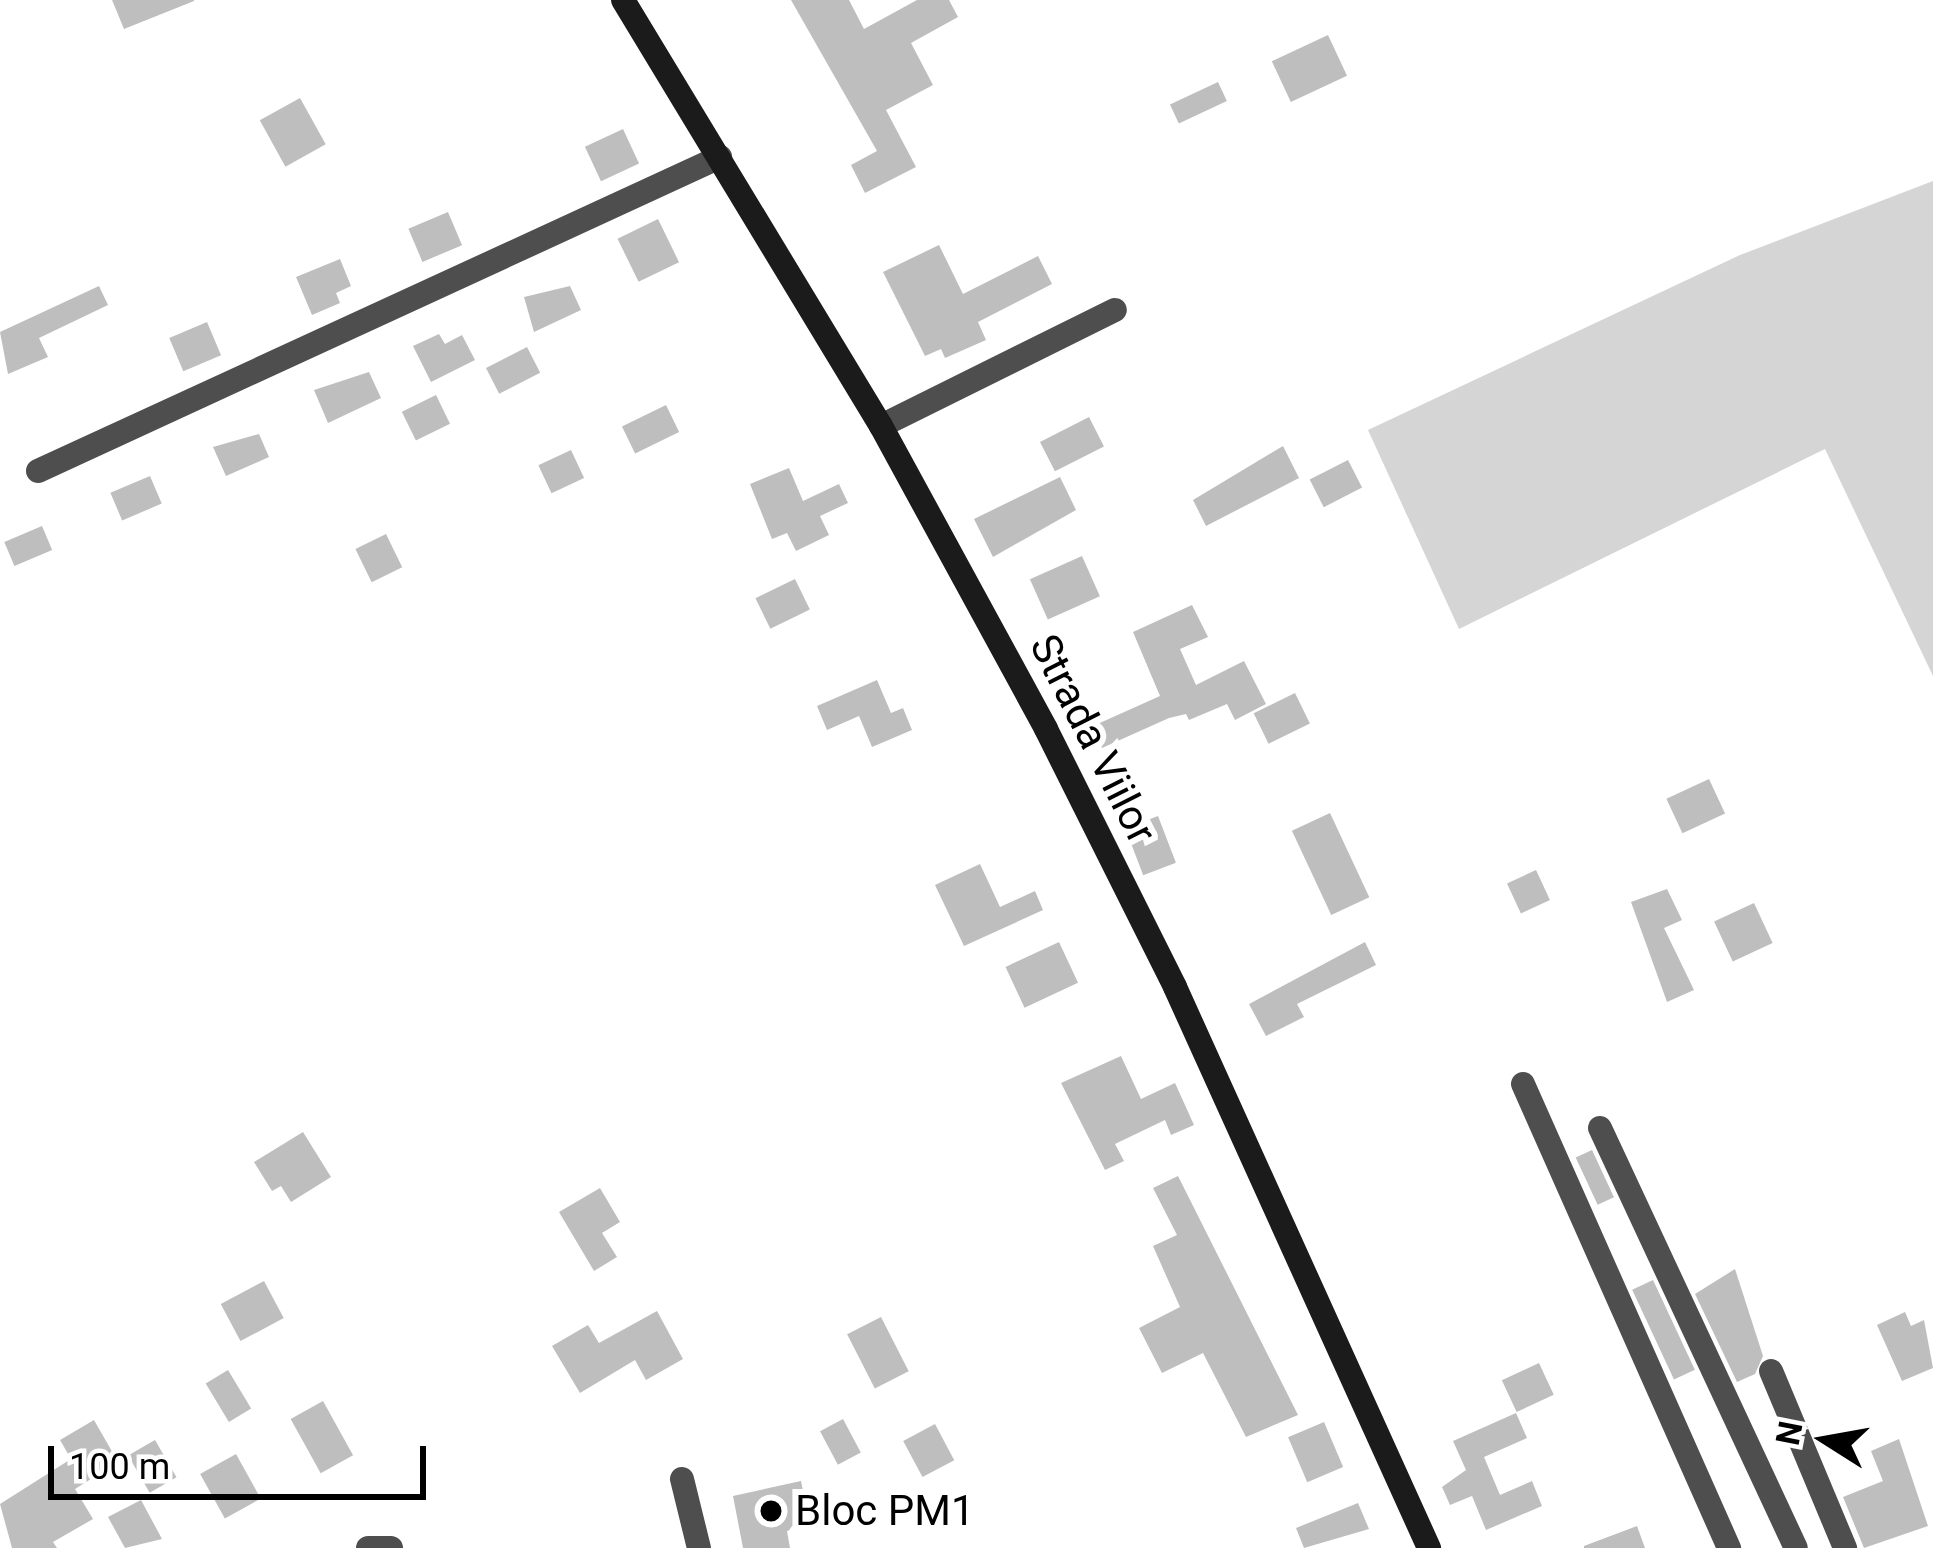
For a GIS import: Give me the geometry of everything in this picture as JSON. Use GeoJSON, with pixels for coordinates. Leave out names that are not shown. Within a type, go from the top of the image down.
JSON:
{"type":"FeatureCollection","features":[{"type":"Feature","properties":{"kind":"main road","name":"Strada Viilor"},"geometry":{"type":"LineString","coordinates":[[623,0],[881,425],[1175,987],[1429,1548]]}},
{"type":"Feature","properties":{"kind":"street"},"geometry":{"type":"LineString","coordinates":[[38,472],[719,158]]}},
{"type":"Feature","properties":{"kind":"street"},"geometry":{"type":"LineString","coordinates":[[881,425],[1114,310]]}},
{"type":"Feature","properties":{"kind":"street"},"geometry":{"type":"LineString","coordinates":[[1523,1084],[1729,1548]]}},
{"type":"Feature","properties":{"kind":"street"},"geometry":{"type":"LineString","coordinates":[[1600,1128],[1796,1548]]}},
{"type":"Feature","properties":{"kind":"street"},"geometry":{"type":"LineString","coordinates":[[1771,1371],[1845,1548]]}},
{"type":"Feature","properties":{"kind":"street"},"geometry":{"type":"LineString","coordinates":[[682,1479],[699,1548]]}},
{"type":"Feature","properties":{"kind":"street"},"geometry":{"type":"LineString","coordinates":[[368,1548],[392,1548]]}},
{"type":"Feature","properties":{"kind":"shaded area"},"geometry":{"type":"Polygon","coordinates":[[[1933,181],[1933,676],[1825,449],[1459,629],[1368,430],[1740,255],[1933,181]]]}},
{"type":"Feature","properties":{"kind":"building"},"geometry":{"type":"Polygon","coordinates":[[[112,0],[194,0],[194,1],[124,29],[112,0]]]}},
{"type":"Feature","properties":{"kind":"building"},"geometry":{"type":"Polygon","coordinates":[[[791,0],[849,0],[864,29],[917,0],[949,0],[958,17],[911,43],[933,85],[886,110],[916,167],[865,193],[851,165],[877,151],[791,0]]]}},
{"type":"Feature","properties":{"kind":"building"},"geometry":{"type":"Polygon","coordinates":[[[1328,35],[1347,76],[1291,102],[1272,61],[1328,35]]]}},
{"type":"Feature","properties":{"kind":"building"},"geometry":{"type":"Polygon","coordinates":[[[1218,82],[1227,101],[1179,123],[1170,104],[1218,82]]]}},
{"type":"Feature","properties":{"kind":"building"},"geometry":{"type":"Polygon","coordinates":[[[300,98],[326,144],[285,167],[260,120],[300,98]]]}},
{"type":"Feature","properties":{"kind":"building"},"geometry":{"type":"Polygon","coordinates":[[[623,129],[639,163],[601,181],[585,147],[623,129]]]}},
{"type":"Feature","properties":{"kind":"building"},"geometry":{"type":"Polygon","coordinates":[[[448,212],[462,245],[422,262],[408,229],[448,212]]]}},
{"type":"Feature","properties":{"kind":"building"},"geometry":{"type":"Polygon","coordinates":[[[658,219],[679,262],[639,282],[618,239],[658,219]]]}},
{"type":"Feature","properties":{"kind":"building"},"geometry":{"type":"Polygon","coordinates":[[[939,245],[963,294],[1038,256],[1052,284],[978,322],[986,340],[945,358],[941,349],[925,356],[883,272],[939,245]]]}},
{"type":"Feature","properties":{"kind":"building"},"geometry":{"type":"Polygon","coordinates":[[[340,259],[351,286],[336,293],[340,303],[312,315],[296,277],[340,259]]]}},
{"type":"Feature","properties":{"kind":"building"},"geometry":{"type":"Polygon","coordinates":[[[99,286],[108,305],[39,338],[48,357],[8,374],[0,332],[99,286]]]}},
{"type":"Feature","properties":{"kind":"building"},"geometry":{"type":"Polygon","coordinates":[[[570,286],[581,310],[534,332],[524,297],[570,286]]]}},
{"type":"Feature","properties":{"kind":"building"},"geometry":{"type":"Polygon","coordinates":[[[207,322],[221,355],[183,371],[169,338],[207,322]]]}},
{"type":"Feature","properties":{"kind":"building"},"geometry":{"type":"Polygon","coordinates":[[[439,334],[445,344],[462,335],[475,360],[431,382],[413,346],[439,334]]]}},
{"type":"Feature","properties":{"kind":"building"},"geometry":{"type":"Polygon","coordinates":[[[527,347],[540,373],[499,394],[486,368],[527,347]]]}},
{"type":"Feature","properties":{"kind":"building"},"geometry":{"type":"Polygon","coordinates":[[[369,372],[381,398],[328,423],[314,390],[369,372]]]}},
{"type":"Feature","properties":{"kind":"building"},"geometry":{"type":"Polygon","coordinates":[[[436,395],[450,424],[416,440],[402,412],[436,395]]]}},
{"type":"Feature","properties":{"kind":"building"},"geometry":{"type":"Polygon","coordinates":[[[666,405],[679,432],[635,453],[622,426],[666,405]]]}},
{"type":"Feature","properties":{"kind":"building"},"geometry":{"type":"Polygon","coordinates":[[[1089,417],[1104,446],[1055,471],[1040,442],[1089,417]]]}},
{"type":"Feature","properties":{"kind":"building"},"geometry":{"type":"Polygon","coordinates":[[[259,434],[269,457],[226,476],[213,447],[259,434]]]}},
{"type":"Feature","properties":{"kind":"building"},"geometry":{"type":"Polygon","coordinates":[[[1283,446],[1299,478],[1206,526],[1193,500],[1283,446]]]}},
{"type":"Feature","properties":{"kind":"building"},"geometry":{"type":"Polygon","coordinates":[[[571,450],[584,478],[551,493],[538,465],[571,450]]]}},
{"type":"Feature","properties":{"kind":"building"},"geometry":{"type":"Polygon","coordinates":[[[1348,460],[1362,488],[1324,507],[1310,480],[1348,460]]]}},
{"type":"Feature","properties":{"kind":"building"},"geometry":{"type":"Polygon","coordinates":[[[789,468],[803,501],[839,484],[848,503],[820,516],[829,535],[796,551],[787,533],[772,539],[750,484],[789,468]]]}},
{"type":"Feature","properties":{"kind":"building"},"geometry":{"type":"Polygon","coordinates":[[[150,476],[162,504],[122,520],[110,493],[150,476]]]}},
{"type":"Feature","properties":{"kind":"building"},"geometry":{"type":"Polygon","coordinates":[[[1060,477],[1076,510],[993,557],[974,519],[1060,477]]]}},
{"type":"Feature","properties":{"kind":"building"},"geometry":{"type":"Polygon","coordinates":[[[42,526],[52,550],[14,566],[4,542],[42,526]]]}},
{"type":"Feature","properties":{"kind":"building"},"geometry":{"type":"Polygon","coordinates":[[[386,534],[402,567],[372,582],[355,549],[386,534]]]}},
{"type":"Feature","properties":{"kind":"building"},"geometry":{"type":"Polygon","coordinates":[[[1082,556],[1100,596],[1048,619],[1030,579],[1082,556]]]}},
{"type":"Feature","properties":{"kind":"building"},"geometry":{"type":"Polygon","coordinates":[[[795,579],[810,610],[770,629],[755,598],[795,579]]]}},
{"type":"Feature","properties":{"kind":"building"},"geometry":{"type":"Polygon","coordinates":[[[1192,605],[1208,637],[1180,649],[1196,685],[1244,661],[1266,704],[1235,720],[1227,704],[1189,720],[1186,714],[1169,718],[1102,748],[1093,726],[1160,696],[1133,632],[1192,605]]]}},
{"type":"Feature","properties":{"kind":"building"},"geometry":{"type":"Polygon","coordinates":[[[877,680],[891,713],[903,708],[912,730],[872,747],[859,716],[827,730],[817,706],[877,680]]]}},
{"type":"Feature","properties":{"kind":"building"},"geometry":{"type":"Polygon","coordinates":[[[1295,693],[1310,724],[1269,744],[1254,713],[1295,693]]]}},
{"type":"Feature","properties":{"kind":"building"},"geometry":{"type":"Polygon","coordinates":[[[1709,779],[1725,813],[1682,833],[1666,799],[1709,779]]]}},
{"type":"Feature","properties":{"kind":"building"},"geometry":{"type":"Polygon","coordinates":[[[1330,813],[1369,897],[1331,915],[1292,831],[1330,813]]]}},
{"type":"Feature","properties":{"kind":"building"},"geometry":{"type":"Polygon","coordinates":[[[1158,816],[1176,863],[1143,875],[1125,829],[1158,816]]]}},
{"type":"Feature","properties":{"kind":"building"},"geometry":{"type":"Polygon","coordinates":[[[980,864],[1000,907],[1035,891],[1043,910],[964,946],[935,885],[980,864]]]}},
{"type":"Feature","properties":{"kind":"building"},"geometry":{"type":"Polygon","coordinates":[[[1536,870],[1550,900],[1521,913],[1507,884],[1536,870]]]}},
{"type":"Feature","properties":{"kind":"building"},"geometry":{"type":"Polygon","coordinates":[[[1667,889],[1682,920],[1664,928],[1694,990],[1667,1002],[1631,902],[1667,889]]]}},
{"type":"Feature","properties":{"kind":"building"},"geometry":{"type":"Polygon","coordinates":[[[1754,903],[1773,943],[1733,961],[1714,922],[1754,903]]]}},
{"type":"Feature","properties":{"kind":"building"},"geometry":{"type":"Polygon","coordinates":[[[1059,942],[1078,983],[1025,1008],[1006,967],[1059,942]]]}},
{"type":"Feature","properties":{"kind":"building"},"geometry":{"type":"Polygon","coordinates":[[[1365,942],[1376,965],[1297,1004],[1304,1017],[1266,1036],[1249,1004],[1365,942]]]}},
{"type":"Feature","properties":{"kind":"building"},"geometry":{"type":"Polygon","coordinates":[[[1121,1056],[1141,1099],[1175,1083],[1194,1125],[1171,1135],[1165,1120],[1115,1144],[1124,1161],[1105,1170],[1061,1083],[1121,1056]]]}},
{"type":"Feature","properties":{"kind":"building"},"geometry":{"type":"Polygon","coordinates":[[[303,1132],[331,1177],[291,1202],[281,1186],[272,1191],[254,1162],[303,1132]]]}},
{"type":"Feature","properties":{"kind":"building"},"geometry":{"type":"Polygon","coordinates":[[[1592,1150],[1614,1197],[1598,1205],[1576,1158],[1592,1150]]]}},
{"type":"Feature","properties":{"kind":"building"},"geometry":{"type":"Polygon","coordinates":[[[1178,1176],[1298,1415],[1246,1437],[1203,1353],[1162,1373],[1139,1328],[1180,1307],[1153,1246],[1177,1235],[1153,1188],[1178,1176]]]}},
{"type":"Feature","properties":{"kind":"building"},"geometry":{"type":"Polygon","coordinates":[[[600,1188],[620,1222],[602,1233],[617,1257],[594,1271],[559,1212],[600,1188]]]}},
{"type":"Feature","properties":{"kind":"building"},"geometry":{"type":"Polygon","coordinates":[[[1735,1269],[1763,1356],[1755,1374],[1737,1382],[1695,1294],[1735,1269]]]}},
{"type":"Feature","properties":{"kind":"building"},"geometry":{"type":"Polygon","coordinates":[[[1653,1280],[1695,1370],[1674,1379],[1632,1290],[1653,1280]]]}},
{"type":"Feature","properties":{"kind":"building"},"geometry":{"type":"Polygon","coordinates":[[[264,1281],[284,1318],[240,1341],[221,1304],[264,1281]]]}},
{"type":"Feature","properties":{"kind":"building"},"geometry":{"type":"Polygon","coordinates":[[[657,1311],[683,1359],[646,1380],[635,1360],[580,1393],[552,1346],[588,1325],[599,1343],[657,1311]]]}},
{"type":"Feature","properties":{"kind":"building"},"geometry":{"type":"Polygon","coordinates":[[[1905,1312],[1911,1326],[1924,1320],[1933,1368],[1902,1381],[1877,1325],[1905,1312]]]}},
{"type":"Feature","properties":{"kind":"building"},"geometry":{"type":"Polygon","coordinates":[[[881,1317],[909,1371],[875,1389],[847,1334],[881,1317]]]}},
{"type":"Feature","properties":{"kind":"building"},"geometry":{"type":"Polygon","coordinates":[[[1539,1363],[1554,1395],[1517,1412],[1502,1380],[1539,1363]]]}},
{"type":"Feature","properties":{"kind":"building"},"geometry":{"type":"Polygon","coordinates":[[[228,1370],[251,1409],[229,1422],[206,1383],[228,1370]]]}},
{"type":"Feature","properties":{"kind":"building"},"geometry":{"type":"Polygon","coordinates":[[[323,1401],[353,1455],[321,1473],[291,1419],[323,1401]]]}},
{"type":"Feature","properties":{"kind":"building"},"geometry":{"type":"Polygon","coordinates":[[[1516,1413],[1527,1438],[1484,1457],[1500,1495],[1532,1481],[1542,1506],[1486,1530],[1472,1496],[1450,1505],[1442,1487],[1466,1470],[1453,1441],[1516,1413]]]}},
{"type":"Feature","properties":{"kind":"building"},"geometry":{"type":"Polygon","coordinates":[[[843,1419],[861,1453],[838,1465],[820,1431],[843,1419]]]}},
{"type":"Feature","properties":{"kind":"building"},"geometry":{"type":"Polygon","coordinates":[[[94,1420],[118,1462],[75,1489],[93,1519],[53,1542],[57,1548],[12,1548],[0,1504],[71,1459],[60,1440],[94,1420]]]}},
{"type":"Feature","properties":{"kind":"building"},"geometry":{"type":"Polygon","coordinates":[[[1324,1422],[1343,1467],[1307,1482],[1288,1437],[1324,1422]]]}},
{"type":"Feature","properties":{"kind":"building"},"geometry":{"type":"Polygon","coordinates":[[[935,1424],[954,1460],[922,1477],[903,1441],[935,1424]]]}},
{"type":"Feature","properties":{"kind":"building"},"geometry":{"type":"Polygon","coordinates":[[[1899,1439],[1928,1526],[1864,1548],[1843,1497],[1883,1481],[1871,1451],[1899,1439]]]}},
{"type":"Feature","properties":{"kind":"building"},"geometry":{"type":"Polygon","coordinates":[[[155,1440],[176,1477],[150,1493],[128,1456],[155,1440]]]}},
{"type":"Feature","properties":{"kind":"building"},"geometry":{"type":"Polygon","coordinates":[[[236,1454],[261,1499],[225,1518],[200,1474],[236,1454]]]}},
{"type":"Feature","properties":{"kind":"building","name":"Bloc PM1"},"geometry":{"type":"Polygon","coordinates":[[[801,1481],[810,1526],[787,1531],[790,1548],[743,1548],[733,1496],[801,1481]]]}},
{"type":"Feature","properties":{"kind":"building"},"geometry":{"type":"Polygon","coordinates":[[[141,1500],[162,1539],[125,1548],[108,1517],[141,1500]]]}},
{"type":"Feature","properties":{"kind":"building"},"geometry":{"type":"Polygon","coordinates":[[[1358,1503],[1369,1529],[1304,1548],[1296,1528],[1358,1503]]]}},
{"type":"Feature","properties":{"kind":"building"},"geometry":{"type":"Polygon","coordinates":[[[1637,1526],[1645,1548],[1584,1548],[1584,1546],[1637,1526]]]}},
{"type":"Feature","properties":{"kind":"place","name":"Bloc PM1"},"geometry":{"type":"Point","coordinates":[771,1511]}}]}
